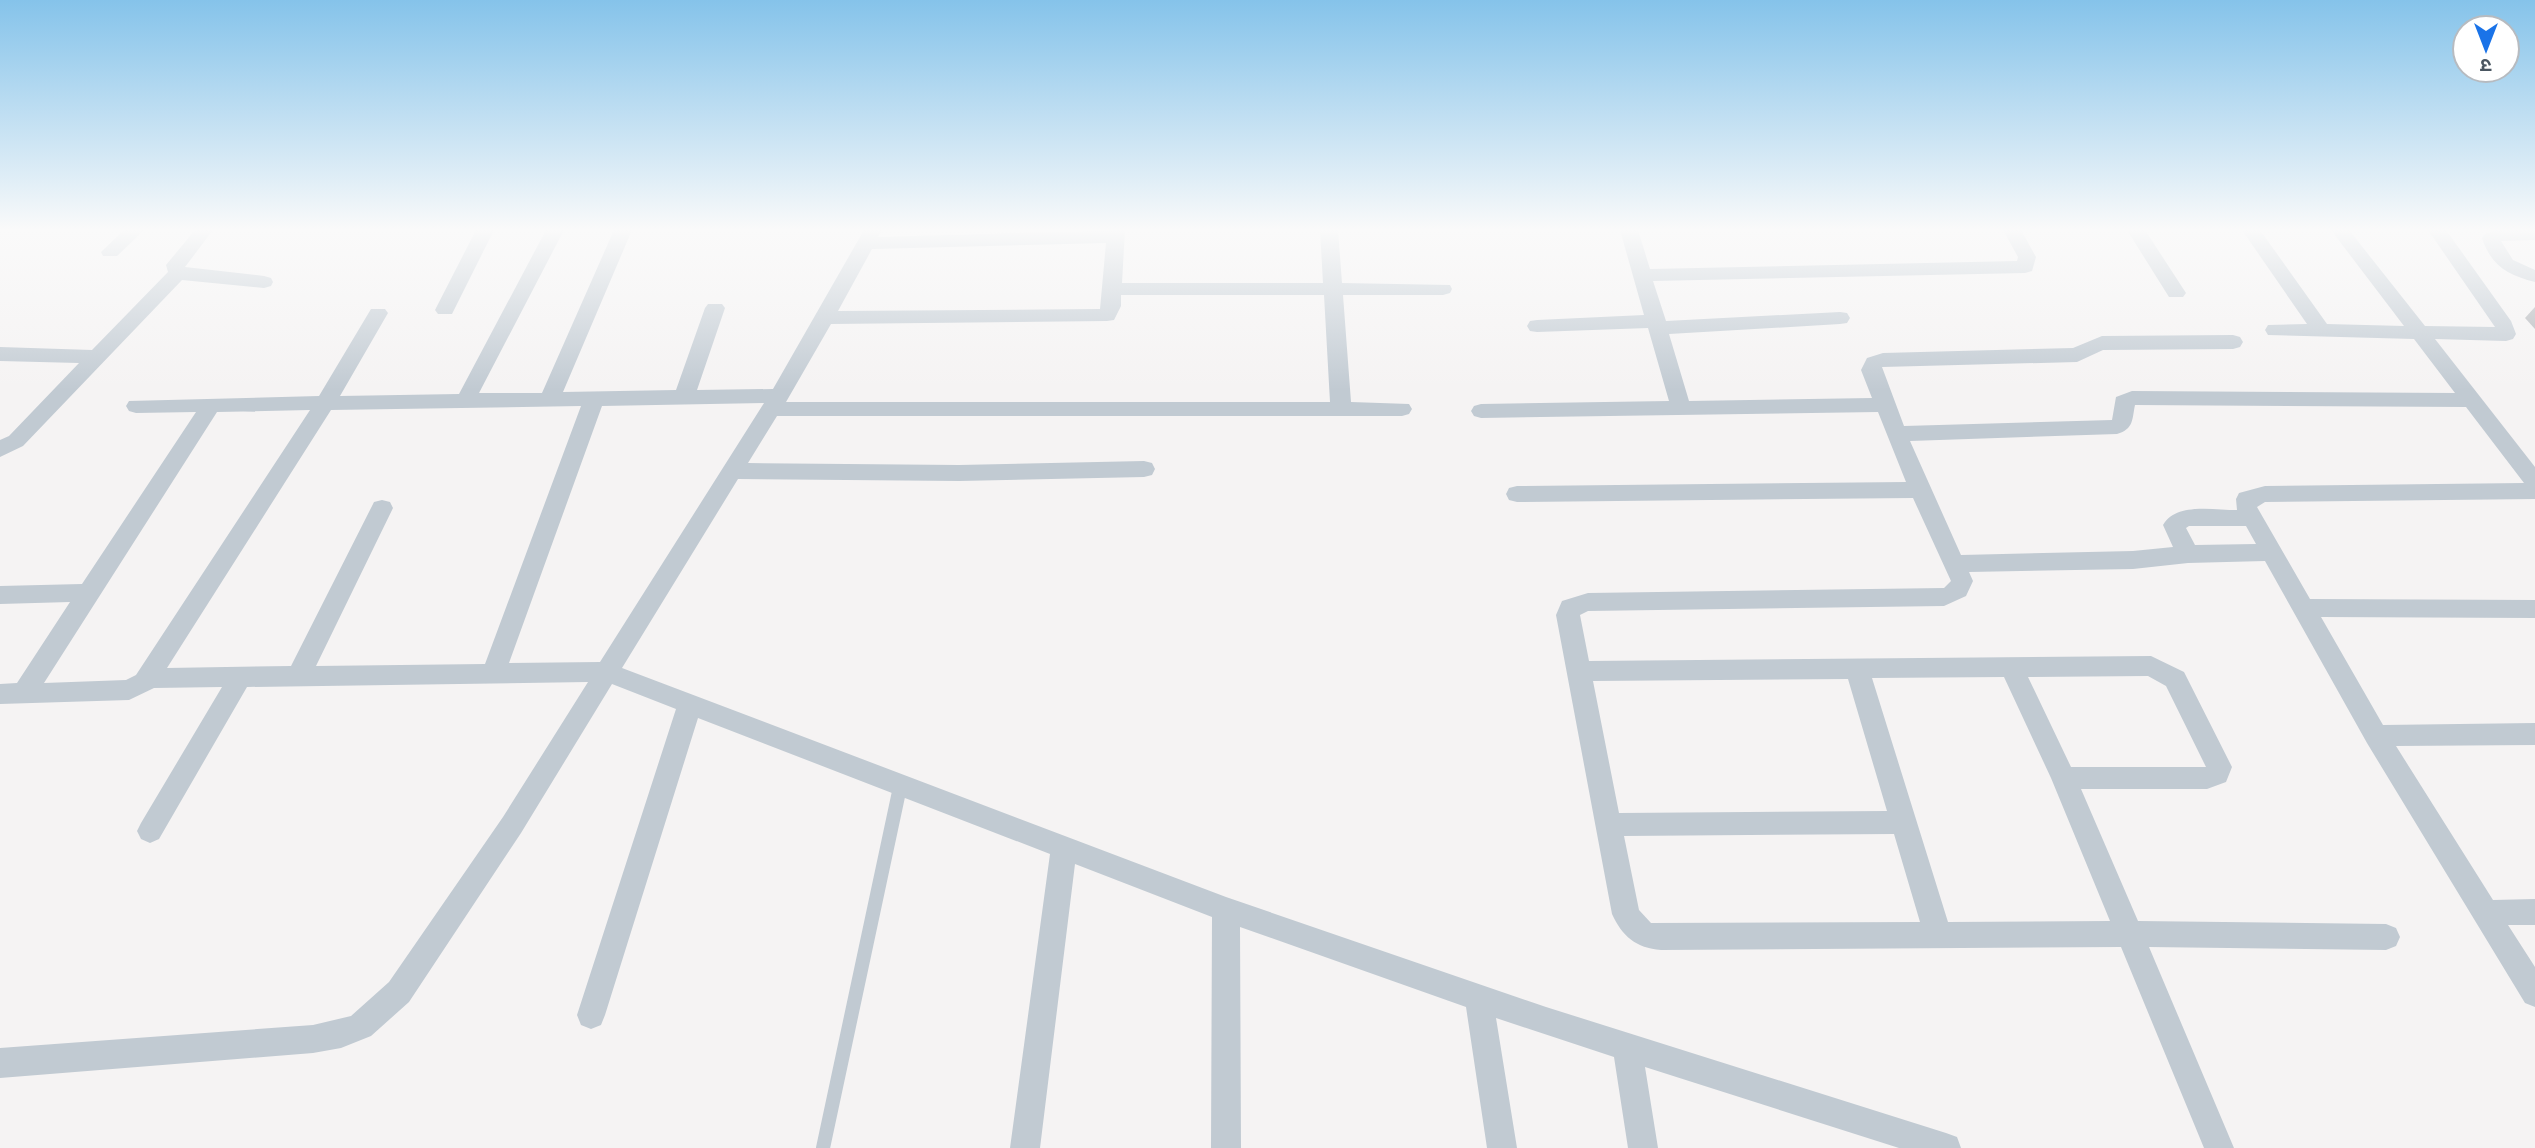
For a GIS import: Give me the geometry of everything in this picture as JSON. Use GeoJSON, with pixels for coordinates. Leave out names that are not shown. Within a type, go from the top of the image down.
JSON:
{"type":"FeatureCollection","features":[{"type":"Feature","properties":{"kind":"street"},"geometry":{"type":"LineString","coordinates":[[0,449],[16,441],[168,284]]}},
{"type":"Feature","properties":{"kind":"street"},"geometry":{"type":"LineString","coordinates":[[445,310],[458,284]]}},
{"type":"Feature","properties":{"kind":"street"},"geometry":{"type":"LineString","coordinates":[[465,401],[527,284]]}},
{"type":"Feature","properties":{"kind":"street"},"geometry":{"type":"LineString","coordinates":[[549,400],[600,284]]}},
{"type":"Feature","properties":{"kind":"street"},"geometry":{"type":"LineString","coordinates":[[0,1063],[313,1039],[345,1034],[368,1023],[399,992],[512,825],[774,403],[844,284]]}},
{"type":"Feature","properties":{"kind":"street"},"geometry":{"type":"LineString","coordinates":[[825,318],[1101,316],[1110,312],[1112,284]]}},
{"type":"Feature","properties":{"kind":"street"},"geometry":{"type":"LineString","coordinates":[[1333,284],[1341,409]]}},
{"type":"Feature","properties":{"kind":"street"},"geometry":{"type":"LineString","coordinates":[[1646,284],[1681,408]]}},
{"type":"Feature","properties":{"kind":"street"},"geometry":{"type":"LineString","coordinates":[[2170,284],[2176,293]]}},
{"type":"Feature","properties":{"kind":"street"},"geometry":{"type":"LineString","coordinates":[[2289,284],[2321,330]]}},
{"type":"Feature","properties":{"kind":"street"},"geometry":{"type":"LineString","coordinates":[[2382,284],[2535,482]]}},
{"type":"Feature","properties":{"kind":"street"},"geometry":{"type":"LineString","coordinates":[[2274,330],[2420,331],[2503,335],[2507,331],[2474,284]]}},
{"type":"Feature","properties":{"kind":"street"},"geometry":{"type":"LineString","coordinates":[[1112,289],[1443,289]]}},
{"type":"Feature","properties":{"kind":"street"},"geometry":{"type":"LineString","coordinates":[[684,398],[715,308]]}},
{"type":"Feature","properties":{"kind":"street"},"geometry":{"type":"LineString","coordinates":[[0,694],[129,690],[141,686],[149,678],[325,403],[379,313]]}},
{"type":"Feature","properties":{"kind":"street"},"geometry":{"type":"LineString","coordinates":[[1537,326],[1840,318]]}},
{"type":"Feature","properties":{"kind":"street"},"geometry":{"type":"LineString","coordinates":[[2233,342],[2102,343],[2077,355],[1883,360],[1874,363],[1871,370],[1885,405],[1962,581],[1961,589],[1944,597],[1576,604],[1570,608],[1568,615],[1626,914],[1633,928],[1646,936],[2128,934],[2386,937]]}},
{"type":"Feature","properties":{"kind":"street"},"geometry":{"type":"LineString","coordinates":[[0,354],[96,358]]}},
{"type":"Feature","properties":{"kind":"street"},"geometry":{"type":"LineString","coordinates":[[136,406],[684,398],[774,403],[1402,409]]}},
{"type":"Feature","properties":{"kind":"street"},"geometry":{"type":"LineString","coordinates":[[1897,434],[2117,427],[2124,420],[2123,402],[2133,398],[2474,400]]}},
{"type":"Feature","properties":{"kind":"street"},"geometry":{"type":"LineString","coordinates":[[494,673],[594,399]]}},
{"type":"Feature","properties":{"kind":"street"},"geometry":{"type":"LineString","coordinates":[[24,693],[211,405]]}},
{"type":"Feature","properties":{"kind":"street"},"geometry":{"type":"LineString","coordinates":[[1481,411],[1885,405]]}},
{"type":"Feature","properties":{"kind":"street"},"geometry":{"type":"LineString","coordinates":[[730,471],[959,473],[1144,469]]}},
{"type":"Feature","properties":{"kind":"street"},"geometry":{"type":"LineString","coordinates":[[1517,494],[1920,490]]}},
{"type":"Feature","properties":{"kind":"street"},"geometry":{"type":"LineString","coordinates":[[2535,491],[2265,494],[2247,499],[2246,507],[2376,736],[2535,993]]}},
{"type":"Feature","properties":{"kind":"street"},"geometry":{"type":"LineString","coordinates":[[299,675],[382,508]]}},
{"type":"Feature","properties":{"kind":"street"},"geometry":{"type":"LineString","coordinates":[[2188,554],[2174,525],[2185,518],[2252,518]]}},
{"type":"Feature","properties":{"kind":"street"},"geometry":{"type":"LineString","coordinates":[[1954,564],[2133,560],[2188,554],[2270,552]]}},
{"type":"Feature","properties":{"kind":"street"},"geometry":{"type":"LineString","coordinates":[[0,595],[89,593]]}},
{"type":"Feature","properties":{"kind":"street"},"geometry":{"type":"LineString","coordinates":[[2301,608],[2535,608]]}},
{"type":"Feature","properties":{"kind":"street"},"geometry":{"type":"LineString","coordinates":[[1581,671],[2158,668],[2175,679],[2219,767],[2217,775],[2207,778],[2064,778]]}},
{"type":"Feature","properties":{"kind":"street"},"geometry":{"type":"LineString","coordinates":[[1857,670],[1938,935]]}},
{"type":"Feature","properties":{"kind":"street"},"geometry":{"type":"LineString","coordinates":[[2013,670],[2064,778],[2219,1148]]}},
{"type":"Feature","properties":{"kind":"street"},"geometry":{"type":"LineString","coordinates":[[149,678],[607,672],[1226,911],[1479,998],[1946,1148]]}},
{"type":"Feature","properties":{"kind":"street"},"geometry":{"type":"LineString","coordinates":[[150,831],[241,676]]}},
{"type":"Feature","properties":{"kind":"street"},"geometry":{"type":"LineString","coordinates":[[591,1015],[690,705]]}},
{"type":"Feature","properties":{"kind":"street"},"geometry":{"type":"LineString","coordinates":[[2376,736],[2535,734]]}},
{"type":"Feature","properties":{"kind":"street"},"geometry":{"type":"LineString","coordinates":[[1609,825],[1904,822]]}},
{"type":"Feature","properties":{"kind":"street"},"geometry":{"type":"LineString","coordinates":[[1025,1148],[1064,849]]}},
{"type":"Feature","properties":{"kind":"street"},"geometry":{"type":"LineString","coordinates":[[1226,911],[1226,1148]]}},
{"type":"Feature","properties":{"kind":"street"},"geometry":{"type":"LineString","coordinates":[[2484,913],[2535,912]]}},
{"type":"Feature","properties":{"kind":"street"},"geometry":{"type":"LineString","coordinates":[[1479,998],[1502,1148]]}},
{"type":"Feature","properties":{"kind":"street"},"geometry":{"type":"LineString","coordinates":[[1627,1046],[1643,1148]]}},
{"type":"Feature","properties":{"kind":"lane"},"geometry":{"type":"LineString","coordinates":[[823,1148],[900,787]]}}]}
